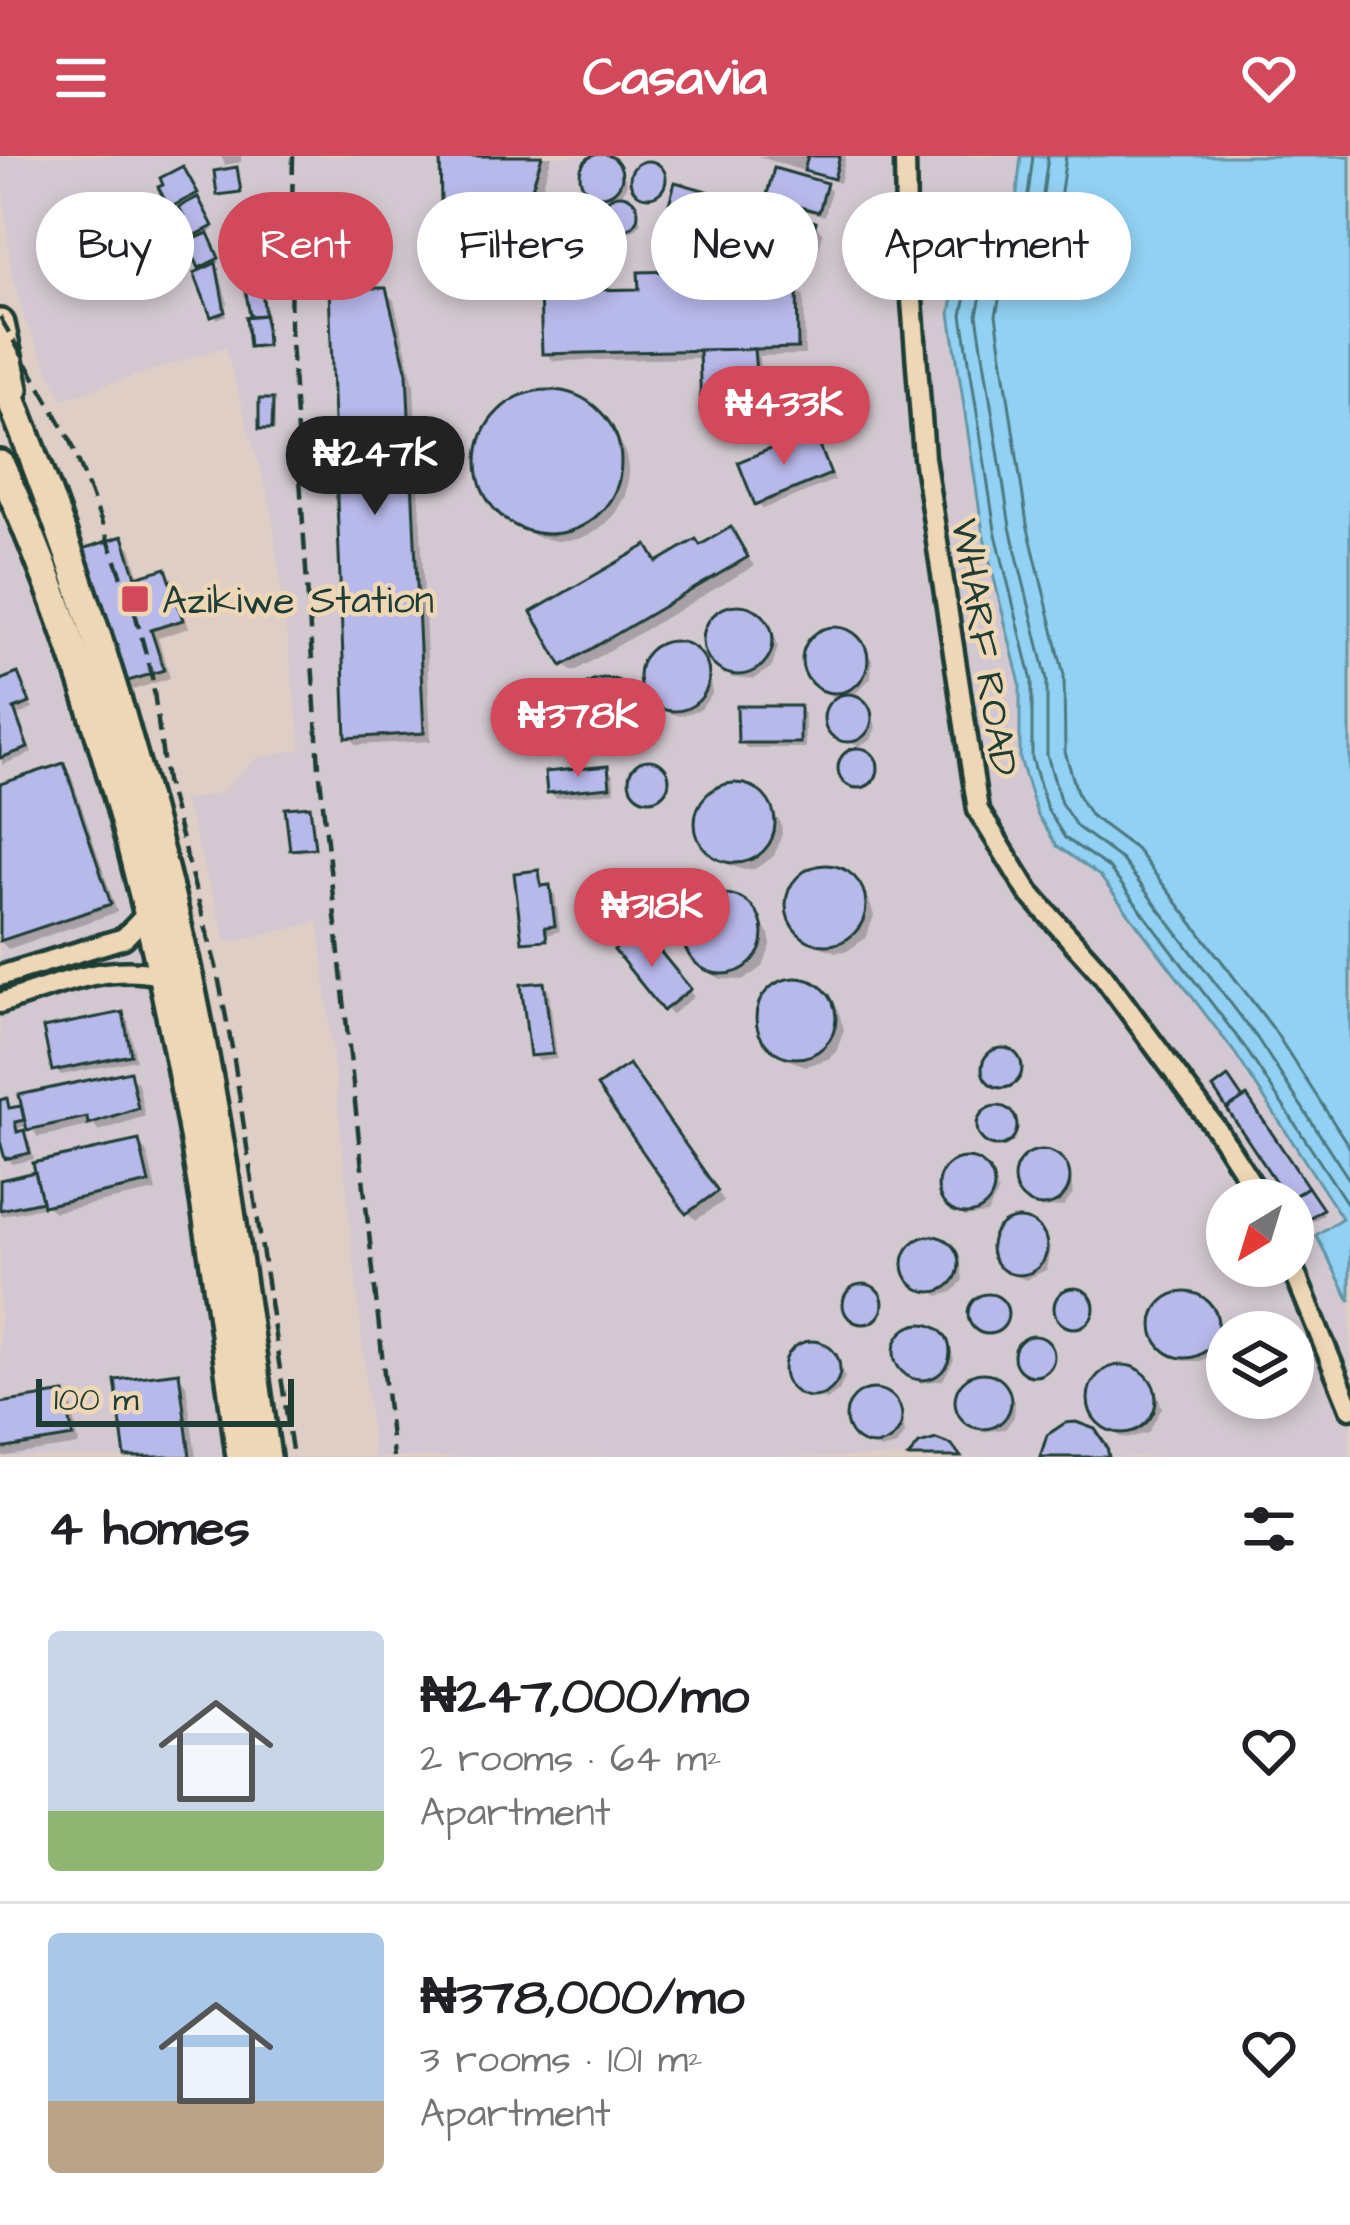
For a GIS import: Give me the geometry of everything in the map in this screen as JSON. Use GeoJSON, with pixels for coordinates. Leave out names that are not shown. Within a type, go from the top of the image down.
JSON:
{"type":"FeatureCollection","features":[{"type":"Feature","properties":{"kind":"highway"},"geometry":{"type":"LineString","coordinates":[[0,324],[23,428]]}},
{"type":"Feature","properties":{"kind":"highway"},"geometry":{"type":"LineString","coordinates":[[0,371],[72,563],[163,866],[214,1112],[266,1457]]}},
{"type":"Feature","properties":{"kind":"highway"},"geometry":{"type":"LineString","coordinates":[[0,450],[15,499]]}},
{"type":"Feature","properties":{"kind":"highway"},"geometry":{"type":"LineString","coordinates":[[0,465],[76,656],[147,914],[182,1074],[242,1457]]}},
{"type":"Feature","properties":{"kind":"street","name":"WHARF ROAD"},"geometry":{"type":"LineString","coordinates":[[905,156],[924,457],[978,810],[1029,893],[1102,974],[1248,1179]]}},
{"type":"Feature","properties":{"kind":"street"},"geometry":{"type":"LineString","coordinates":[[0,976],[124,938],[147,914]]}},
{"type":"Feature","properties":{"kind":"street"},"geometry":{"type":"LineString","coordinates":[[0,1003],[99,973],[133,969],[159,975]]}},
{"type":"Feature","properties":{"kind":"street"},"geometry":{"type":"LineString","coordinates":[[1301,1287],[1350,1408]]}},
{"type":"Feature","properties":{"kind":"shaded area"},"geometry":{"type":"Polygon","coordinates":[[[0,156],[1021,156],[1017,192],[842,192],[842,300],[960,300],[950,313],[983,533],[1020,684],[1020,760],[1037,814],[1057,846],[1100,875],[1235,1053],[1343,1219],[1316,1235],[1350,1301],[1350,1457],[374,1457],[319,922],[227,943],[184,800],[220,793],[257,758],[301,749],[271,507],[225,347],[62,399],[24,318],[11,270],[0,156]]]}},
{"type":"Feature","properties":{"kind":"shaded area"},"geometry":{"type":"Polygon","coordinates":[[[0,517],[30,571],[54,634],[123,869],[153,995],[217,1362],[227,1457],[0,1457],[0,517]]]}},
{"type":"Feature","properties":{"kind":"water"},"geometry":{"type":"Polygon","coordinates":[[[1021,156],[1350,156],[1350,1301],[1316,1235],[1342,1218],[1235,1053],[1100,876],[1057,846],[1037,814],[1020,759],[1020,684],[983,533],[950,313],[953,300],[1131,300],[1131,192],[1017,192],[1021,156]]]}},
{"type":"Feature","properties":{"kind":"building"},"geometry":{"type":"Polygon","coordinates":[[[440,156],[542,156],[531,192],[441,192],[440,156]]]}},
{"type":"Feature","properties":{"kind":"building"},"geometry":{"type":"Polygon","coordinates":[[[593,156],[609,156],[620,167],[620,183],[612,192],[590,192],[582,183],[582,167],[593,156]]]}},
{"type":"Feature","properties":{"kind":"building"},"geometry":{"type":"Polygon","coordinates":[[[808,156],[840,156],[834,179],[804,171],[808,156]]]}},
{"type":"Feature","properties":{"kind":"building"},"geometry":{"type":"Polygon","coordinates":[[[641,162],[655,162],[665,172],[665,186],[661,192],[651,192],[651,197],[641,196],[631,186],[631,172],[641,162]]]}},
{"type":"Feature","properties":{"kind":"building"},"geometry":{"type":"Polygon","coordinates":[[[183,166],[198,193],[161,192],[160,178],[183,166]]]}},
{"type":"Feature","properties":{"kind":"building"},"geometry":{"type":"Polygon","coordinates":[[[237,167],[241,192],[217,195],[214,171],[237,167]]]}},
{"type":"Feature","properties":{"kind":"building"},"geometry":{"type":"Polygon","coordinates":[[[774,168],[827,183],[819,212],[818,192],[768,192],[774,168]]]}},
{"type":"Feature","properties":{"kind":"building"},"geometry":{"type":"Polygon","coordinates":[[[675,182],[710,192],[672,192],[675,182]]]}},
{"type":"Feature","properties":{"kind":"building"},"geometry":{"type":"Polygon","coordinates":[[[627,196],[637,206],[637,220],[627,230],[627,196]]]}},
{"type":"Feature","properties":{"kind":"building"},"geometry":{"type":"Polygon","coordinates":[[[198,197],[213,226],[194,236],[194,199],[198,197]]]}},
{"type":"Feature","properties":{"kind":"building"},"geometry":{"type":"Polygon","coordinates":[[[208,233],[218,258],[199,268],[194,239],[208,233]]]}},
{"type":"Feature","properties":{"kind":"building"},"geometry":{"type":"Polygon","coordinates":[[[216,263],[218,300],[223,300],[225,312],[211,317],[194,273],[216,263]]]}},
{"type":"Feature","properties":{"kind":"building"},"geometry":{"type":"Polygon","coordinates":[[[638,272],[651,272],[651,300],[797,300],[798,348],[542,354],[540,300],[627,300],[627,289],[639,289],[638,272]]]}},
{"type":"Feature","properties":{"kind":"building"},"geometry":{"type":"Polygon","coordinates":[[[247,300],[263,300],[265,315],[250,316],[247,300]]]}},
{"type":"Feature","properties":{"kind":"building"},"geometry":{"type":"Polygon","coordinates":[[[329,300],[389,300],[407,373],[424,733],[346,738],[329,300]]]}},
{"type":"Feature","properties":{"kind":"building"},"geometry":{"type":"Polygon","coordinates":[[[265,315],[267,345],[249,347],[246,317],[265,315]]]}},
{"type":"Feature","properties":{"kind":"building"},"geometry":{"type":"Polygon","coordinates":[[[754,349],[758,397],[701,413],[699,350],[754,349]]]}},
{"type":"Feature","properties":{"kind":"building"},"geometry":{"type":"Polygon","coordinates":[[[549,390],[577,396],[600,411],[615,434],[621,462],[615,490],[600,513],[577,528],[549,534],[521,528],[498,513],[483,490],[477,462],[483,434],[498,411],[521,396],[549,390]]]}},
{"type":"Feature","properties":{"kind":"building"},"geometry":{"type":"Polygon","coordinates":[[[259,399],[273,399],[272,429],[259,429],[259,399]]]}},
{"type":"Feature","properties":{"kind":"building"},"geometry":{"type":"Polygon","coordinates":[[[814,431],[831,474],[755,505],[738,462],[814,431]]]}},
{"type":"Feature","properties":{"kind":"building"},"geometry":{"type":"Polygon","coordinates":[[[731,527],[748,557],[562,666],[531,612],[647,545],[657,562],[696,539],[700,545],[731,527]]]}},
{"type":"Feature","properties":{"kind":"building","name":"Azikiwe Station"},"geometry":{"type":"Polygon","coordinates":[[[123,536],[136,577],[166,568],[183,620],[151,630],[164,670],[122,683],[79,550],[123,536]]]}},
{"type":"Feature","properties":{"kind":"building"},"geometry":{"type":"Polygon","coordinates":[[[738,605],[763,615],[773,640],[763,665],[738,675],[713,665],[703,640],[713,615],[738,605]]]}},
{"type":"Feature","properties":{"kind":"building"},"geometry":{"type":"Polygon","coordinates":[[[835,627],[858,637],[868,660],[858,683],[835,693],[812,683],[802,660],[812,637],[835,627]]]}},
{"type":"Feature","properties":{"kind":"building"},"geometry":{"type":"Polygon","coordinates":[[[674,641],[699,651],[709,676],[699,701],[674,711],[649,701],[639,676],[649,651],[674,641]]]}},
{"type":"Feature","properties":{"kind":"building"},"geometry":{"type":"Polygon","coordinates":[[[18,673],[30,703],[14,709],[28,748],[0,758],[0,680],[18,673]]]}},
{"type":"Feature","properties":{"kind":"building"},"geometry":{"type":"Polygon","coordinates":[[[605,678],[630,688],[640,713],[630,738],[605,748],[580,738],[570,713],[580,688],[605,678]]]}},
{"type":"Feature","properties":{"kind":"building"},"geometry":{"type":"Polygon","coordinates":[[[848,694],[865,701],[872,718],[865,735],[848,742],[831,735],[824,718],[831,701],[848,694]]]}},
{"type":"Feature","properties":{"kind":"building"},"geometry":{"type":"Polygon","coordinates":[[[737,706],[800,706],[800,743],[738,743],[737,706]]]}},
{"type":"Feature","properties":{"kind":"building"},"geometry":{"type":"Polygon","coordinates":[[[858,748],[872,754],[878,768],[872,782],[858,788],[844,782],[838,768],[844,754],[858,748]]]}},
{"type":"Feature","properties":{"kind":"building"},"geometry":{"type":"Polygon","coordinates":[[[649,760],[663,766],[669,780],[663,794],[649,800],[635,794],[629,780],[635,766],[649,760]]]}},
{"type":"Feature","properties":{"kind":"building"},"geometry":{"type":"Polygon","coordinates":[[[64,763],[111,904],[0,941],[0,784],[64,763]]]}},
{"type":"Feature","properties":{"kind":"building"},"geometry":{"type":"Polygon","coordinates":[[[608,766],[610,787],[547,793],[545,772],[608,766]]]}},
{"type":"Feature","properties":{"kind":"building"},"geometry":{"type":"Polygon","coordinates":[[[735,783],[763,795],[775,823],[763,851],[735,863],[707,851],[695,823],[707,795],[735,783]]]}},
{"type":"Feature","properties":{"kind":"building"},"geometry":{"type":"Polygon","coordinates":[[[310,806],[315,848],[290,850],[285,808],[310,806]]]}},
{"type":"Feature","properties":{"kind":"building"},"geometry":{"type":"Polygon","coordinates":[[[826,865],[854,877],[866,905],[854,933],[826,945],[798,933],[786,905],[798,877],[826,865]]]}},
{"type":"Feature","properties":{"kind":"building"},"geometry":{"type":"Polygon","coordinates":[[[539,870],[541,886],[550,885],[555,926],[545,927],[547,940],[522,942],[514,873],[539,870]]]}},
{"type":"Feature","properties":{"kind":"building"},"geometry":{"type":"Polygon","coordinates":[[[723,894],[751,906],[763,934],[751,962],[723,974],[695,962],[683,934],[695,906],[723,894]]]}},
{"type":"Feature","properties":{"kind":"building"},"geometry":{"type":"Polygon","coordinates":[[[641,928],[691,989],[663,1011],[614,950],[641,928]]]}},
{"type":"Feature","properties":{"kind":"building"},"geometry":{"type":"Polygon","coordinates":[[[796,978],[824,990],[836,1018],[824,1046],[796,1058],[768,1046],[756,1018],[768,990],[796,978]]]}},
{"type":"Feature","properties":{"kind":"building"},"geometry":{"type":"Polygon","coordinates":[[[544,982],[553,1054],[530,1056],[521,984],[544,982]]]}},
{"type":"Feature","properties":{"kind":"building"},"geometry":{"type":"Polygon","coordinates":[[[123,1012],[131,1055],[52,1071],[43,1028],[123,1012]]]}},
{"type":"Feature","properties":{"kind":"building"},"geometry":{"type":"Polygon","coordinates":[[[1002,1048],[1016,1054],[1022,1068],[1016,1082],[1002,1088],[988,1082],[982,1068],[988,1054],[1002,1048]]]}},
{"type":"Feature","properties":{"kind":"building"},"geometry":{"type":"Polygon","coordinates":[[[629,1064],[718,1191],[686,1214],[597,1086],[629,1064]]]}},
{"type":"Feature","properties":{"kind":"building"},"geometry":{"type":"Polygon","coordinates":[[[130,1071],[138,1108],[88,1124],[87,1117],[27,1130],[19,1095],[130,1071]]]}},
{"type":"Feature","properties":{"kind":"building"},"geometry":{"type":"Polygon","coordinates":[[[1228,1077],[1243,1099],[1227,1109],[1213,1088],[1228,1077]]]}},
{"type":"Feature","properties":{"kind":"building"},"geometry":{"type":"Polygon","coordinates":[[[1247,1096],[1303,1179],[1274,1179],[1227,1109],[1247,1096]]]}},
{"type":"Feature","properties":{"kind":"building"},"geometry":{"type":"Polygon","coordinates":[[[7,1098],[9,1108],[21,1106],[24,1120],[15,1122],[17,1132],[24,1130],[30,1153],[5,1159],[0,1100],[7,1098]]]}},
{"type":"Feature","properties":{"kind":"building"},"geometry":{"type":"Polygon","coordinates":[[[997,1106],[1011,1112],[1017,1126],[1011,1140],[997,1146],[983,1140],[977,1126],[983,1112],[997,1106]]]}},
{"type":"Feature","properties":{"kind":"building"},"geometry":{"type":"Polygon","coordinates":[[[139,1140],[149,1183],[43,1206],[33,1163],[139,1140]]]}},
{"type":"Feature","properties":{"kind":"building"},"geometry":{"type":"Polygon","coordinates":[[[1042,1150],[1062,1158],[1070,1178],[1062,1198],[1042,1206],[1022,1198],[1014,1178],[1022,1158],[1042,1150]]]}},
{"type":"Feature","properties":{"kind":"building"},"geometry":{"type":"Polygon","coordinates":[[[966,1158],[986,1166],[994,1186],[986,1206],[966,1214],[946,1206],[938,1186],[946,1166],[966,1158]]]}},
{"type":"Feature","properties":{"kind":"building"},"geometry":{"type":"Polygon","coordinates":[[[35,1172],[42,1201],[0,1210],[0,1180],[35,1172]]]}},
{"type":"Feature","properties":{"kind":"building"},"geometry":{"type":"Polygon","coordinates":[[[1019,1219],[1039,1227],[1047,1247],[1039,1267],[1019,1275],[999,1267],[991,1247],[999,1227],[1019,1219]]]}},
{"type":"Feature","properties":{"kind":"building"},"geometry":{"type":"Polygon","coordinates":[[[931,1236],[951,1244],[959,1264],[951,1284],[931,1292],[911,1284],[903,1264],[911,1244],[931,1236]]]}},
{"type":"Feature","properties":{"kind":"building"},"geometry":{"type":"Polygon","coordinates":[[[863,1284],[877,1290],[883,1304],[877,1318],[863,1324],[849,1318],[843,1304],[849,1290],[863,1284]]]}},
{"type":"Feature","properties":{"kind":"building"},"geometry":{"type":"Polygon","coordinates":[[[1074,1288],[1088,1294],[1094,1308],[1088,1322],[1074,1328],[1060,1322],[1054,1308],[1060,1294],[1074,1288]]]}},
{"type":"Feature","properties":{"kind":"building"},"geometry":{"type":"Polygon","coordinates":[[[1185,1292],[1208,1302],[1215,1311],[1206,1311],[1206,1350],[1185,1358],[1162,1348],[1152,1325],[1162,1302],[1185,1292]]]}},
{"type":"Feature","properties":{"kind":"building"},"geometry":{"type":"Polygon","coordinates":[[[988,1294],[1002,1300],[1008,1314],[1002,1328],[988,1334],[974,1328],[968,1314],[974,1300],[988,1294]]]}},
{"type":"Feature","properties":{"kind":"building"},"geometry":{"type":"Polygon","coordinates":[[[922,1324],[942,1332],[950,1352],[942,1372],[922,1380],[902,1372],[894,1352],[902,1332],[922,1324]]]}},
{"type":"Feature","properties":{"kind":"building"},"geometry":{"type":"Polygon","coordinates":[[[1034,1336],[1048,1342],[1054,1356],[1048,1370],[1034,1376],[1020,1370],[1014,1356],[1020,1342],[1034,1336]]]}},
{"type":"Feature","properties":{"kind":"building"},"geometry":{"type":"Polygon","coordinates":[[[812,1341],[832,1349],[840,1369],[832,1389],[812,1397],[792,1389],[784,1369],[792,1349],[812,1341]]]}},
{"type":"Feature","properties":{"kind":"building"},"geometry":{"type":"Polygon","coordinates":[[[1122,1365],[1146,1375],[1156,1399],[1146,1423],[1122,1433],[1098,1423],[1088,1399],[1098,1375],[1122,1365]]]}},
{"type":"Feature","properties":{"kind":"building"},"geometry":{"type":"Polygon","coordinates":[[[179,1372],[190,1457],[125,1457],[115,1380],[179,1372]]]}},
{"type":"Feature","properties":{"kind":"building"},"geometry":{"type":"Polygon","coordinates":[[[983,1373],[1003,1381],[1011,1401],[1003,1421],[983,1429],[963,1421],[955,1401],[963,1381],[983,1373]]]}},
{"type":"Feature","properties":{"kind":"building"},"geometry":{"type":"Polygon","coordinates":[[[874,1389],[894,1397],[902,1417],[894,1437],[874,1445],[854,1437],[846,1417],[854,1397],[874,1389]]]}},
{"type":"Feature","properties":{"kind":"building"},"geometry":{"type":"Polygon","coordinates":[[[65,1393],[73,1437],[0,1449],[0,1403],[65,1393]]]}},
{"type":"Feature","properties":{"kind":"building"},"geometry":{"type":"Polygon","coordinates":[[[1076,1422],[1095,1429],[1109,1457],[1040,1457],[1047,1435],[1076,1422]]]}},
{"type":"Feature","properties":{"kind":"building"},"geometry":{"type":"Polygon","coordinates":[[[936,1439],[952,1445],[961,1457],[908,1457],[919,1444],[936,1439]]]}},
{"type":"Feature","properties":{"kind":"railway"},"geometry":{"type":"LineString","coordinates":[[293,156],[290,326],[319,767],[393,1457]]}},
{"type":"Feature","properties":{"kind":"railway"},"geometry":{"type":"LineString","coordinates":[[0,317],[71,441],[134,609],[152,677],[166,781],[216,966],[233,1053],[293,1457]]}},
{"type":"Feature","properties":{"kind":"place","name":"Azikiwe Station"},"geometry":{"type":"Point","coordinates":[135,599]}}]}
